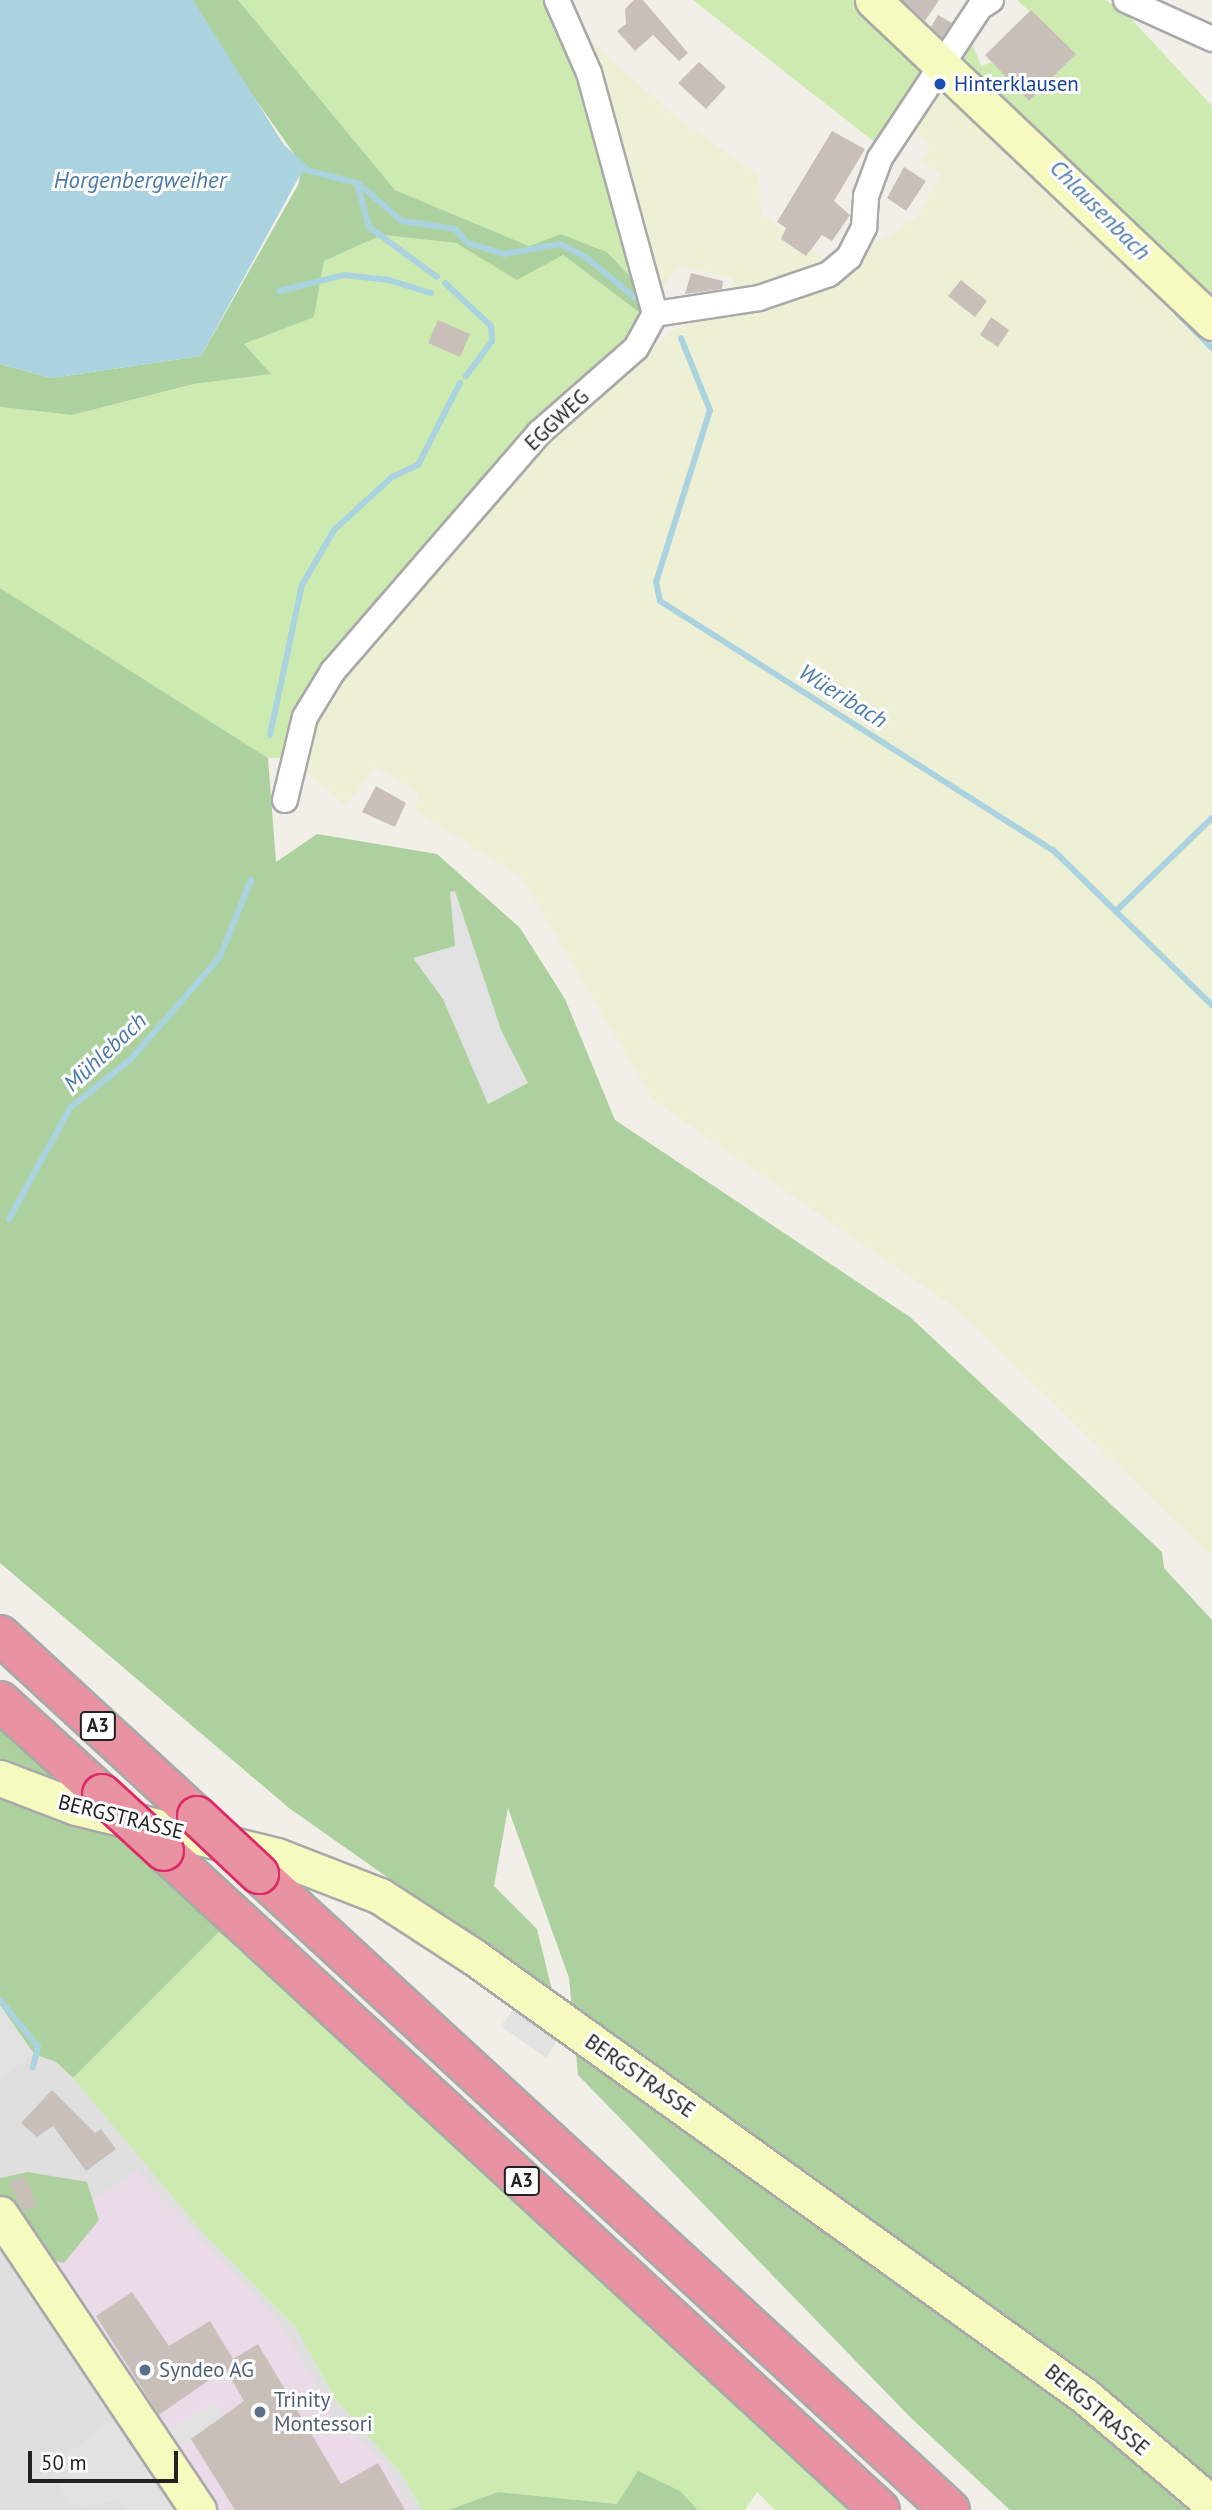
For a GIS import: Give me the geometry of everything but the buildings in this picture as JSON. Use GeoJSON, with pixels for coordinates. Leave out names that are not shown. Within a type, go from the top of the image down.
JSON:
{"type":"FeatureCollection","features":[{"type":"Feature","properties":{"kind":"highway","name":"A3"},"geometry":{"type":"LineString","coordinates":[[0,1635],[950,2510]]}},
{"type":"Feature","properties":{"kind":"highway","name":"A3"},"geometry":{"type":"LineString","coordinates":[[0,1701],[880,2510]]}},
{"type":"Feature","properties":{"kind":"street"},"geometry":{"type":"LineString","coordinates":[[557,0],[589,73],[656,314],[759,298],[829,274],[849,257],[864,227],[866,197],[880,158],[940,65],[990,0]]}},
{"type":"Feature","properties":{"kind":"street"},"geometry":{"type":"LineString","coordinates":[[873,0],[1212,322]]}},
{"type":"Feature","properties":{"kind":"street"},"geometry":{"type":"LineString","coordinates":[[1126,0],[1212,40]]}},
{"type":"Feature","properties":{"kind":"street","name":"EGGWEG"},"geometry":{"type":"LineString","coordinates":[[285,800],[288,771],[305,717],[332,671],[539,433],[636,348],[656,314]]}},
{"type":"Feature","properties":{"kind":"street","name":"BERGSTRASSE"},"geometry":{"type":"LineString","coordinates":[[0,1778],[76,1807],[332,1874],[403,1910],[1085,2396],[1212,2504]]}},
{"type":"Feature","properties":{"kind":"street"},"geometry":{"type":"LineString","coordinates":[[0,2214],[198,2510]]}},
{"type":"Feature","properties":{"kind":"shaded area"},"geometry":{"type":"Polygon","coordinates":[[[455,891],[501,1030],[528,1083],[488,1104],[443,999],[413,958],[455,946],[450,892],[455,891]]]}},
{"type":"Feature","properties":{"kind":"shaded area"},"geometry":{"type":"Polygon","coordinates":[[[0,2005],[34,2054],[0,2077],[0,2005]]]}},
{"type":"Feature","properties":{"kind":"shaded area"},"geometry":{"type":"Polygon","coordinates":[[[514,2008],[558,2039],[546,2058],[501,2026],[514,2008]]]}},
{"type":"Feature","properties":{"kind":"shaded area"},"geometry":{"type":"Polygon","coordinates":[[[34,2054],[56,2062],[90,2095],[204,2234],[296,2328],[335,2399],[401,2473],[422,2510],[0,2510],[0,2077],[34,2054]]]}},
{"type":"Feature","properties":{"kind":"shaded area"},"geometry":{"type":"Polygon","coordinates":[[[137,2171],[279,2322],[334,2415],[383,2461],[411,2510],[213,2510],[34,2238],[137,2171]]]}},
{"type":"Feature","properties":{"kind":"shaded area"},"geometry":{"type":"Polygon","coordinates":[[[214,2402],[224,2419],[179,2447],[169,2430],[214,2402]]]}},
{"type":"Feature","properties":{"kind":"shaded area"},"geometry":{"type":"Polygon","coordinates":[[[117,2417],[178,2510],[127,2510],[117,2501],[72,2508],[49,2468],[117,2417]]]}},
{"type":"Feature","properties":{"kind":"green space"},"geometry":{"type":"Polygon","coordinates":[[[193,0],[238,0],[395,190],[529,246],[561,234],[607,252],[644,291],[644,316],[563,255],[517,280],[456,243],[382,235],[324,261],[314,317],[244,344],[271,374],[194,384],[72,415],[0,407],[0,364],[51,378],[201,356],[298,185],[302,165],[224,55],[193,0]]]}},
{"type":"Feature","properties":{"kind":"green space"},"geometry":{"type":"Polygon","coordinates":[[[238,0],[546,0],[558,18],[644,291],[607,252],[561,234],[529,246],[395,190],[238,0]]]}},
{"type":"Feature","properties":{"kind":"green space"},"geometry":{"type":"Polygon","coordinates":[[[693,0],[861,0],[927,62],[877,144],[693,0]]]}},
{"type":"Feature","properties":{"kind":"green space"},"geometry":{"type":"Polygon","coordinates":[[[1017,0],[1105,0],[1123,10],[1212,106],[1212,310],[961,61],[970,37],[981,66],[992,62],[1029,101],[1076,54],[1017,0]]]}},
{"type":"Feature","properties":{"kind":"green space"},"geometry":{"type":"Polygon","coordinates":[[[584,36],[673,114],[758,175],[762,215],[829,262],[729,301],[733,278],[679,266],[658,294],[584,36]]]}},
{"type":"Feature","properties":{"kind":"green space"},"geometry":{"type":"Polygon","coordinates":[[[936,81],[1212,342],[1212,1557],[955,1308],[653,1100],[521,877],[423,816],[415,808],[419,793],[375,767],[346,806],[299,765],[322,694],[541,436],[677,328],[829,288],[862,265],[868,248],[916,218],[941,174],[921,161],[930,146],[912,125],[936,81]]]}},
{"type":"Feature","properties":{"kind":"green space"},"geometry":{"type":"Polygon","coordinates":[[[382,235],[456,243],[517,279],[563,255],[644,316],[619,356],[523,432],[305,691],[280,758],[268,758],[0,588],[0,407],[72,415],[194,384],[270,374],[244,344],[313,317],[324,261],[382,235]]]}},
{"type":"Feature","properties":{"kind":"green space"},"geometry":{"type":"Polygon","coordinates":[[[0,588],[268,758],[276,862],[317,834],[437,854],[520,928],[565,999],[615,1120],[910,1317],[1162,1552],[1164,1568],[1212,1620],[1212,2510],[1010,2510],[911,2418],[578,2075],[569,1978],[508,1808],[494,1886],[537,1929],[553,1994],[289,1808],[0,1563],[0,588]]]}},
{"type":"Feature","properties":{"kind":"green space"},"geometry":{"type":"Polygon","coordinates":[[[0,1728],[222,1929],[73,2078],[56,2062],[34,2054],[0,2006],[0,1728]]]}},
{"type":"Feature","properties":{"kind":"green space"},"geometry":{"type":"Polygon","coordinates":[[[222,1929],[849,2510],[775,2510],[757,2492],[745,2510],[698,2510],[680,2491],[617,2504],[498,2492],[448,2510],[422,2510],[401,2473],[335,2399],[296,2328],[204,2234],[73,2078],[222,1929]]]}},
{"type":"Feature","properties":{"kind":"green space"},"geometry":{"type":"Polygon","coordinates":[[[28,2172],[87,2182],[99,2220],[64,2263],[0,2245],[0,2178],[28,2172]]]}},
{"type":"Feature","properties":{"kind":"green space"},"geometry":{"type":"Polygon","coordinates":[[[638,2471],[680,2491],[698,2510],[448,2510],[498,2492],[617,2504],[638,2471]]]}},
{"type":"Feature","properties":{"kind":"water","name":"Horgenbergweiher"},"geometry":{"type":"Polygon","coordinates":[[[0,0],[193,0],[284,145],[309,167],[300,175],[201,356],[51,378],[0,364],[0,0]]]}},
{"type":"Feature","properties":{"kind":"waterway","name":"Wüeribach"},"geometry":{"type":"LineString","coordinates":[[302,169],[357,183],[369,227],[437,277]]}},
{"type":"Feature","properties":{"kind":"waterway","name":"Wüeribach"},"geometry":{"type":"LineString","coordinates":[[359,184],[402,221],[455,229],[468,243],[504,254],[560,244],[587,258],[638,300]]}},
{"type":"Feature","properties":{"kind":"waterway","name":"Wüeribach"},"geometry":{"type":"LineString","coordinates":[[279,291],[344,275],[389,280],[431,293]]}},
{"type":"Feature","properties":{"kind":"waterway","name":"Wüeribach"},"geometry":{"type":"LineString","coordinates":[[445,283],[491,326],[492,341],[466,376]]}},
{"type":"Feature","properties":{"kind":"waterway","name":"Chlausenbach"},"geometry":{"type":"LineString","coordinates":[[1178,314],[1212,348]]}},
{"type":"Feature","properties":{"kind":"waterway","name":"Wüeribach"},"geometry":{"type":"LineString","coordinates":[[681,338],[710,410],[656,582],[660,601],[1053,850],[1212,1005]]}},
{"type":"Feature","properties":{"kind":"waterway","name":"Mühlebach"},"geometry":{"type":"LineString","coordinates":[[270,735],[302,585],[334,530],[392,477],[418,465],[460,383]]}},
{"type":"Feature","properties":{"kind":"waterway","name":"Chlausenbach"},"geometry":{"type":"LineString","coordinates":[[1116,911],[1212,818]]}},
{"type":"Feature","properties":{"kind":"waterway","name":"Mühlebach"},"geometry":{"type":"LineString","coordinates":[[9,1219],[70,1108],[130,1060],[220,957],[251,880]]}},
{"type":"Feature","properties":{"kind":"waterway","name":"Mühlebach"},"geometry":{"type":"LineString","coordinates":[[0,2000],[38,2047],[33,2067]]}},
{"type":"Feature","properties":{"kind":"place","name":"Hinterklausen"},"geometry":{"type":"Point","coordinates":[940,84]}},
{"type":"Feature","properties":{"kind":"place","name":"Syndeo AG"},"geometry":{"type":"Point","coordinates":[145,2370]}},
{"type":"Feature","properties":{"kind":"place","name":"Trinity Montessori"},"geometry":{"type":"Point","coordinates":[260,2412]}}]}
